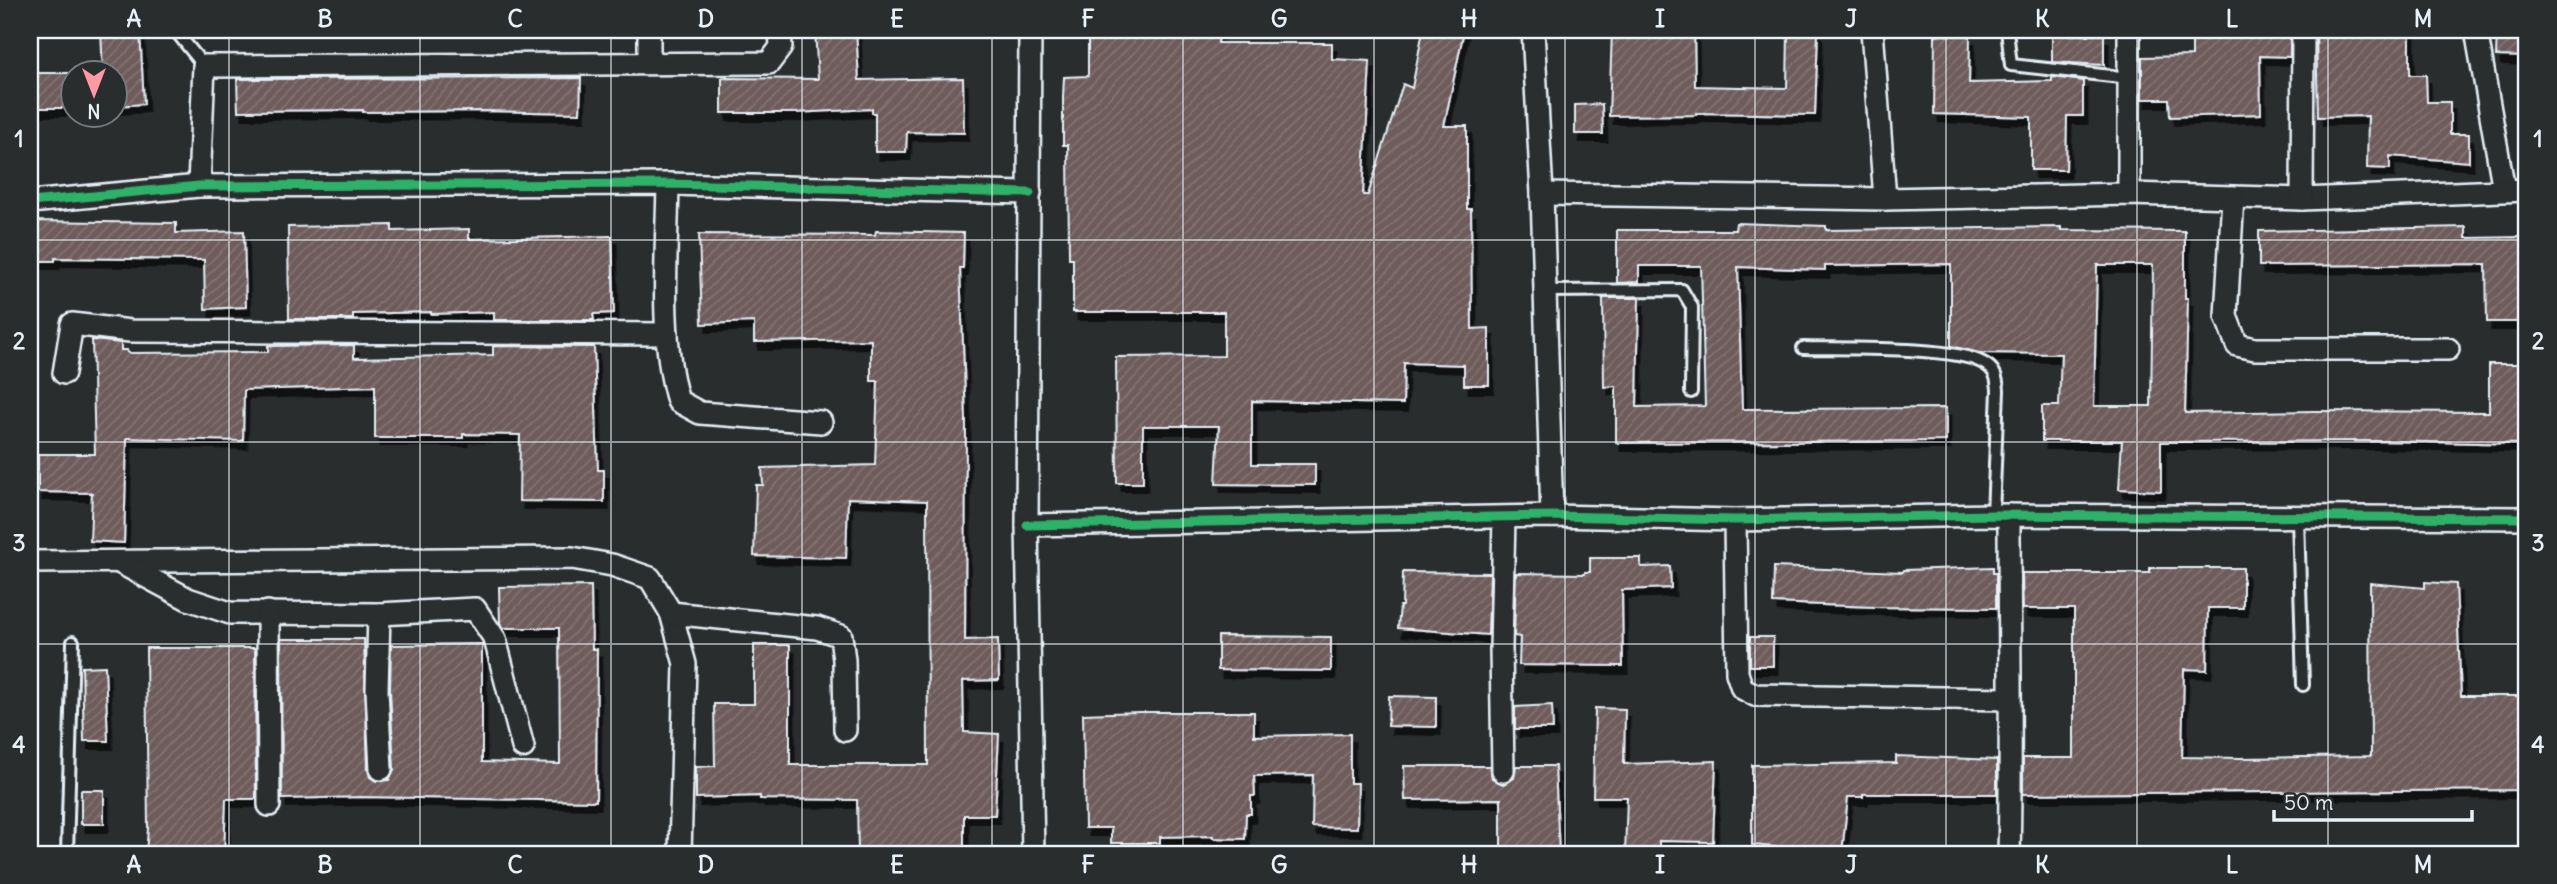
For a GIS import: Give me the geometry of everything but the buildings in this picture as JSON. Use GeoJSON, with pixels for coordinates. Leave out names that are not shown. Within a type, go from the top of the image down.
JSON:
{"type":"FeatureCollection","features":[{"type":"Feature","properties":{"kind":"street"},"geometry":{"type":"LineString","coordinates":[[649,30],[649,62]]}},
{"type":"Feature","properties":{"kind":"street"},"geometry":{"type":"LineString","coordinates":[[199,186],[204,66],[769,63],[781,47],[780,30]]}},
{"type":"Feature","properties":{"kind":"street"},"geometry":{"type":"LineString","coordinates":[[1030,30],[1027,525],[1032,854]]}},
{"type":"Feature","properties":{"kind":"street"},"geometry":{"type":"LineString","coordinates":[[1533,30],[1542,194],[1552,516]]}},
{"type":"Feature","properties":{"kind":"street"},"geometry":{"type":"LineString","coordinates":[[1872,30],[1885,199]]}},
{"type":"Feature","properties":{"kind":"street"},"geometry":{"type":"LineString","coordinates":[[2129,30],[2129,194]]}},
{"type":"Feature","properties":{"kind":"street"},"geometry":{"type":"LineString","coordinates":[[2302,199],[2303,30]]}},
{"type":"Feature","properties":{"kind":"street"},"geometry":{"type":"LineString","coordinates":[[2476,30],[2504,190]]}},
{"type":"Feature","properties":{"kind":"street"},"geometry":{"type":"LineString","coordinates":[[30,202],[199,186],[668,184],[1030,193]]}},
{"type":"Feature","properties":{"kind":"street"},"geometry":{"type":"LineString","coordinates":[[668,184],[667,334],[671,378],[678,401],[700,413],[821,422]]}},
{"type":"Feature","properties":{"kind":"street"},"geometry":{"type":"LineString","coordinates":[[1542,194],[1885,199],[2129,194],[2302,199],[2527,190]]}},
{"type":"Feature","properties":{"kind":"street"},"geometry":{"type":"LineString","coordinates":[[2233,197],[2226,316],[2237,345],[2255,349],[2448,349]]}},
{"type":"Feature","properties":{"kind":"street"},"geometry":{"type":"LineString","coordinates":[[64,373],[72,324],[130,331],[667,334]]}},
{"type":"Feature","properties":{"kind":"street"},"geometry":{"type":"LineString","coordinates":[[1027,525],[1552,516],[1735,520],[2001,515],[2527,519]]}},
{"type":"Feature","properties":{"kind":"street"},"geometry":{"type":"LineString","coordinates":[[2001,515],[2012,750],[2008,854]]}},
{"type":"Feature","properties":{"kind":"street"},"geometry":{"type":"LineString","coordinates":[[1503,771],[1501,648],[1504,518]]}},
{"type":"Feature","properties":{"kind":"street"},"geometry":{"type":"LineString","coordinates":[[1735,520],[1737,673],[1742,688],[1755,695],[2009,699]]}},
{"type":"Feature","properties":{"kind":"street"},"geometry":{"type":"LineString","coordinates":[[30,562],[572,558],[612,565],[650,578],[671,613],[685,664],[680,854]]}},
{"type":"Feature","properties":{"kind":"street"},"geometry":{"type":"LineString","coordinates":[[118,561],[188,599],[230,613],[379,614],[475,609],[495,639],[523,747]]}},
{"type":"Feature","properties":{"kind":"street"},"geometry":{"type":"LineString","coordinates":[[268,612],[269,805]]}},
{"type":"Feature","properties":{"kind":"street"},"geometry":{"type":"LineString","coordinates":[[671,613],[817,628],[841,636],[845,730]]}},
{"type":"Feature","properties":{"kind":"street"},"geometry":{"type":"LineString","coordinates":[[379,614],[377,690],[381,769]]}},
{"type":"Feature","properties":{"kind":"lane"},"geometry":{"type":"LineString","coordinates":[[175,30],[204,66]]}},
{"type":"Feature","properties":{"kind":"lane"},"geometry":{"type":"LineString","coordinates":[[2007,30],[2011,65],[2130,78]]}},
{"type":"Feature","properties":{"kind":"lane"},"geometry":{"type":"LineString","coordinates":[[1544,291],[1682,290],[1692,307],[1691,392]]}},
{"type":"Feature","properties":{"kind":"lane"},"geometry":{"type":"LineString","coordinates":[[1803,348],[1939,352],[1982,361],[1993,370],[1997,377],[1998,390],[2001,515]]}},
{"type":"Feature","properties":{"kind":"lane"},"geometry":{"type":"LineString","coordinates":[[2298,518],[2303,685]]}},
{"type":"Feature","properties":{"kind":"lane"},"geometry":{"type":"LineString","coordinates":[[67,854],[73,642]]}},
{"type":"Feature","properties":{"kind":"cycle path"},"geometry":{"type":"LineString","coordinates":[[30,202],[199,186],[668,184],[1030,193]]}},
{"type":"Feature","properties":{"kind":"cycle path"},"geometry":{"type":"LineString","coordinates":[[1027,525],[1552,516],[1735,520],[1993,515],[2527,518]]}}]}
